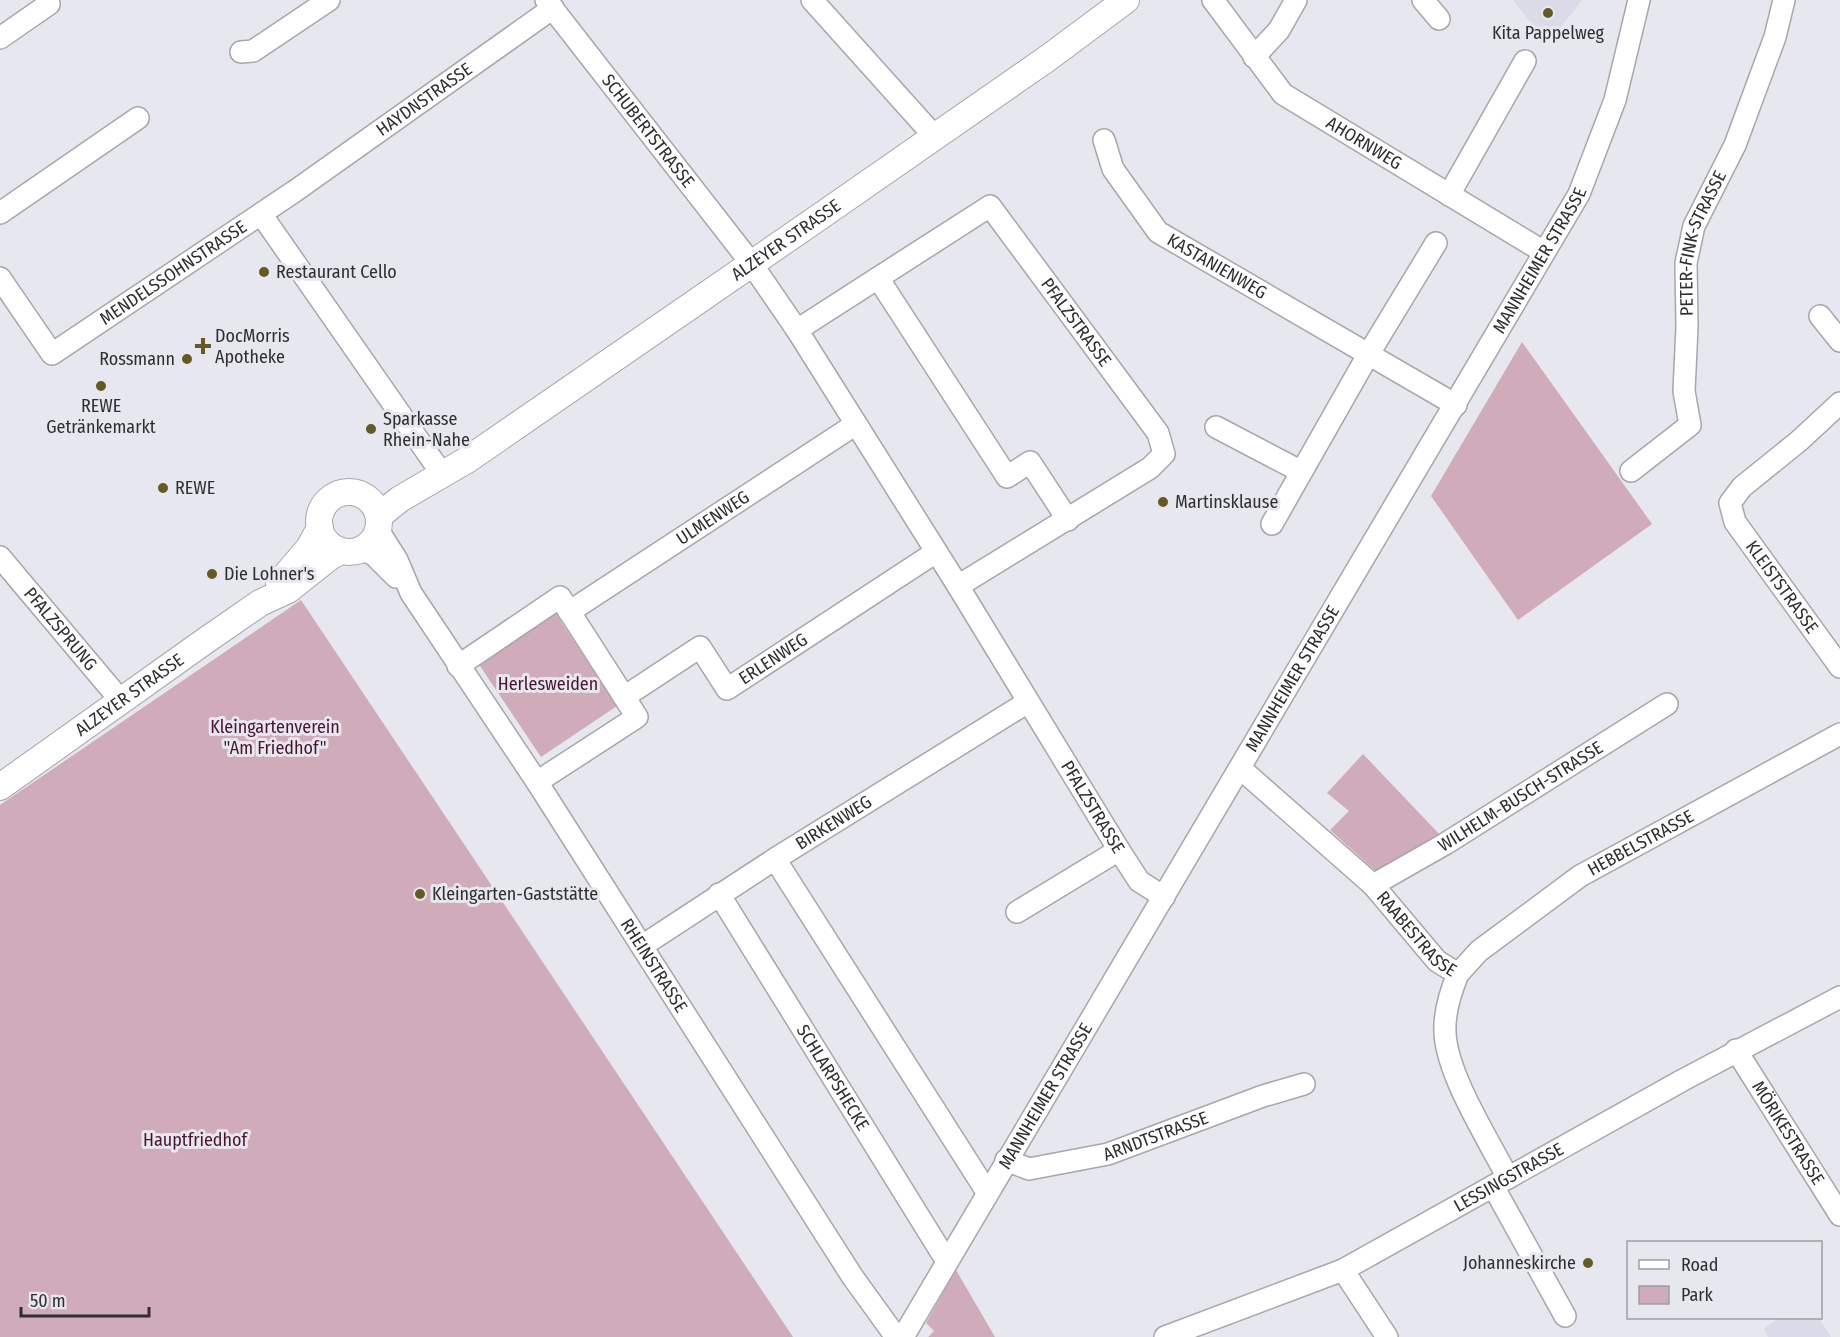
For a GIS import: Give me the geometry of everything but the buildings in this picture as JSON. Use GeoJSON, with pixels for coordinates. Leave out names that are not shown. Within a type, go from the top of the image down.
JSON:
{"type":"FeatureCollection","features":[{"type":"Feature","properties":{"kind":"main road","name":"ALZEYER STRASSE"},"geometry":{"type":"LineString","coordinates":[[0,787],[260,603],[288,590],[331,556],[365,537],[390,505],[476,453],[935,137],[1126,0]]}},
{"type":"Feature","properties":{"kind":"main road","name":"ALZEYER STRASSE"},"geometry":{"type":"LineString","coordinates":[[364,496],[380,492],[405,480],[442,474]]}},
{"type":"Feature","properties":{"kind":"main road"},"geometry":{"type":"LineString","coordinates":[[350,492],[364,496],[374,504],[365,537],[325,540],[320,528],[320,513],[328,500],[350,492]]}},
{"type":"Feature","properties":{"kind":"main road","name":"ALZEYER STRASSE"},"geometry":{"type":"LineString","coordinates":[[260,603],[309,548],[320,528]]}},
{"type":"Feature","properties":{"kind":"street"},"geometry":{"type":"LineString","coordinates":[[241,52],[253,51],[328,0]]}},
{"type":"Feature","properties":{"kind":"street"},"geometry":{"type":"LineString","coordinates":[[812,0],[935,137]]}},
{"type":"Feature","properties":{"kind":"street","name":"AHORNWEG"},"geometry":{"type":"LineString","coordinates":[[1213,0],[1283,94],[1544,252]]}},
{"type":"Feature","properties":{"kind":"street"},"geometry":{"type":"LineString","coordinates":[[1254,57],[1279,30],[1296,0]]}},
{"type":"Feature","properties":{"kind":"street"},"geometry":{"type":"LineString","coordinates":[[1423,0],[1439,19]]}},
{"type":"Feature","properties":{"kind":"street","name":"MANNHEIMER STRASSE"},"geometry":{"type":"LineString","coordinates":[[903,1337],[946,1260],[1164,897],[1579,194],[1615,100],[1639,0]]}},
{"type":"Feature","properties":{"kind":"street","name":"PETER-FINK-STRASSE"},"geometry":{"type":"LineString","coordinates":[[1631,471],[1690,425],[1684,391],[1687,327],[1686,263],[1694,226],[1735,145],[1775,37],[1784,0]]}},
{"type":"Feature","properties":{"kind":"street"},"geometry":{"type":"LineString","coordinates":[[0,38],[49,3]]}},
{"type":"Feature","properties":{"kind":"street","name":"HAYDNSTRASSE"},"geometry":{"type":"LineString","coordinates":[[295,191],[549,4]]}},
{"type":"Feature","properties":{"kind":"street","name":"SCHUBERTSTRASSE"},"geometry":{"type":"LineString","coordinates":[[549,4],[751,263]]}},
{"type":"Feature","properties":{"kind":"street"},"geometry":{"type":"LineString","coordinates":[[1449,195],[1525,61]]}},
{"type":"Feature","properties":{"kind":"street"},"geometry":{"type":"LineString","coordinates":[[0,213],[138,118]]}},
{"type":"Feature","properties":{"kind":"street","name":"KASTANIENWEG"},"geometry":{"type":"LineString","coordinates":[[1104,140],[1113,169],[1158,232],[1456,405]]}},
{"type":"Feature","properties":{"kind":"street","name":"MENDELSSOHNSTRASSE"},"geometry":{"type":"LineString","coordinates":[[0,278],[52,354],[295,191]]}},
{"type":"Feature","properties":{"kind":"street","name":"PFALZSTRASSE"},"geometry":{"type":"LineString","coordinates":[[797,330],[990,206],[1158,433],[1164,454],[1150,468],[958,586]]}},
{"type":"Feature","properties":{"kind":"street"},"geometry":{"type":"LineString","coordinates":[[261,214],[442,474]]}},
{"type":"Feature","properties":{"kind":"street"},"geometry":{"type":"LineString","coordinates":[[1272,524],[1300,471],[1436,243]]}},
{"type":"Feature","properties":{"kind":"street","name":"PFALZSTRASSE"},"geometry":{"type":"LineString","coordinates":[[751,263],[797,330],[958,586],[1119,850],[1139,880],[1164,897]]}},
{"type":"Feature","properties":{"kind":"street"},"geometry":{"type":"LineString","coordinates":[[878,278],[1007,477],[1030,462],[1068,520]]}},
{"type":"Feature","properties":{"kind":"street"},"geometry":{"type":"LineString","coordinates":[[1820,316],[1840,341]]}},
{"type":"Feature","properties":{"kind":"street","name":"KLEISTSTRASSE"},"geometry":{"type":"LineString","coordinates":[[1840,403],[1799,441],[1742,487],[1730,503],[1735,522],[1840,667]]}},
{"type":"Feature","properties":{"kind":"street","name":"ULMENWEG"},"geometry":{"type":"LineString","coordinates":[[570,612],[856,424]]}},
{"type":"Feature","properties":{"kind":"street"},"geometry":{"type":"LineString","coordinates":[[1216,427],[1300,471]]}},
{"type":"Feature","properties":{"kind":"street","name":"RHEINSTRASSE"},"geometry":{"type":"LineString","coordinates":[[365,537],[374,555],[411,593],[537,782],[852,1276],[896,1337]]}},
{"type":"Feature","properties":{"kind":"street","name":"ERLENWEG"},"geometry":{"type":"LineString","coordinates":[[624,697],[700,647],[727,689],[936,552]]}},
{"type":"Feature","properties":{"kind":"street","name":"PFALZSPRUNG"},"geometry":{"type":"LineString","coordinates":[[0,557],[122,702]]}},
{"type":"Feature","properties":{"kind":"street"},"geometry":{"type":"LineString","coordinates":[[458,666],[560,597],[637,717],[537,782]]}},
{"type":"Feature","properties":{"kind":"street","name":"BIRKENWEG"},"geometry":{"type":"LineString","coordinates":[[642,946],[719,894],[1028,702]]}},
{"type":"Feature","properties":{"kind":"street","name":"WILHELM-BUSCH-STRASSE"},"geometry":{"type":"LineString","coordinates":[[1373,885],[1445,844],[1667,704]]}},
{"type":"Feature","properties":{"kind":"street","name":"HEBBELSTRASSE"},"geometry":{"type":"LineString","coordinates":[[1458,974],[1479,951],[1580,876],[1840,734]]}},
{"type":"Feature","properties":{"kind":"street","name":"RAABESTRASSE"},"geometry":{"type":"LineString","coordinates":[[1240,768],[1373,885],[1437,961],[1458,974],[1449,997],[1445,1032],[1450,1062],[1500,1182],[1565,1316]]}},
{"type":"Feature","properties":{"kind":"street"},"geometry":{"type":"LineString","coordinates":[[1017,912],[1119,850]]}},
{"type":"Feature","properties":{"kind":"street"},"geometry":{"type":"LineString","coordinates":[[775,859],[987,1192]]}},
{"type":"Feature","properties":{"kind":"street","name":"SCHLARPSHECKE"},"geometry":{"type":"LineString","coordinates":[[719,894],[946,1260]]}},
{"type":"Feature","properties":{"kind":"street","name":"LESSINGSTRASSE"},"geometry":{"type":"LineString","coordinates":[[1171,1336],[1343,1270],[1736,1050],[1840,997]]}},
{"type":"Feature","properties":{"kind":"street","name":"MÖRIKESTRASSE"},"geometry":{"type":"LineString","coordinates":[[1736,1050],[1840,1215]]}},
{"type":"Feature","properties":{"kind":"street","name":"ARNDTSTRASSE"},"geometry":{"type":"LineString","coordinates":[[1006,1160],[1029,1169],[1108,1154],[1263,1096],[1304,1084]]}},
{"type":"Feature","properties":{"kind":"street"},"geometry":{"type":"LineString","coordinates":[[1343,1270],[1387,1337]]}},
{"type":"Feature","properties":{"kind":"shaded area","name":"Kita Pappelweg"},"geometry":{"type":"Polygon","coordinates":[[[1513,0],[1582,0],[1561,27],[1536,29],[1513,0]]]}},
{"type":"Feature","properties":{"kind":"shaded area"},"geometry":{"type":"Polygon","coordinates":[[[1778,1319],[1820,1319],[1831,1337],[1768,1337],[1764,1328],[1778,1319]]]}},
{"type":"Feature","properties":{"kind":"green space"},"geometry":{"type":"Polygon","coordinates":[[[1522,342],[1652,524],[1518,620],[1431,496],[1522,342]]]}},
{"type":"Feature","properties":{"kind":"green space","name":"Hauptfriedhof"},"geometry":{"type":"Polygon","coordinates":[[[301,600],[793,1337],[0,1337],[0,805],[301,600]]]}},
{"type":"Feature","properties":{"kind":"green space","name":"Herlesweiden"},"geometry":{"type":"Polygon","coordinates":[[[554,611],[617,706],[541,757],[478,663],[554,611]]]}},
{"type":"Feature","properties":{"kind":"green space"},"geometry":{"type":"Polygon","coordinates":[[[1363,754],[1443,838],[1380,875],[1330,830],[1349,811],[1327,793],[1363,754]]]}},
{"type":"Feature","properties":{"kind":"green space"},"geometry":{"type":"Polygon","coordinates":[[[956,1270],[995,1337],[928,1337],[934,1331],[926,1323],[956,1270]]]}},
{"type":"Feature","properties":{"kind":"place","name":"Kita Pappelweg"},"geometry":{"type":"Point","coordinates":[1548,13]}},
{"type":"Feature","properties":{"kind":"place","name":"Restaurant Cello"},"geometry":{"type":"Point","coordinates":[264,272]}},
{"type":"Feature","properties":{"kind":"place","name":"DocMorris Apotheke"},"geometry":{"type":"Point","coordinates":[203,346]}},
{"type":"Feature","properties":{"kind":"place","name":"Rossmann"},"geometry":{"type":"Point","coordinates":[187,359]}},
{"type":"Feature","properties":{"kind":"place","name":"REWE Getränkemarkt"},"geometry":{"type":"Point","coordinates":[101,386]}},
{"type":"Feature","properties":{"kind":"place","name":"Sparkasse Rhein-Nahe"},"geometry":{"type":"Point","coordinates":[371,429]}},
{"type":"Feature","properties":{"kind":"place","name":"REWE"},"geometry":{"type":"Point","coordinates":[163,488]}},
{"type":"Feature","properties":{"kind":"place","name":"Martinsklause"},"geometry":{"type":"Point","coordinates":[1163,502]}},
{"type":"Feature","properties":{"kind":"place","name":"Die Lohner's"},"geometry":{"type":"Point","coordinates":[212,574]}},
{"type":"Feature","properties":{"kind":"place","name":"Kleingarten-Gaststätte"},"geometry":{"type":"Point","coordinates":[420,894]}},
{"type":"Feature","properties":{"kind":"place","name":"Johanneskirche"},"geometry":{"type":"Point","coordinates":[1588,1263]}},
{"type":"Feature","properties":{"kind":"park label","name":"Kleingartenverein \"Am Friedhof\""},"geometry":{"type":"Point","coordinates":[275,737]}}]}
